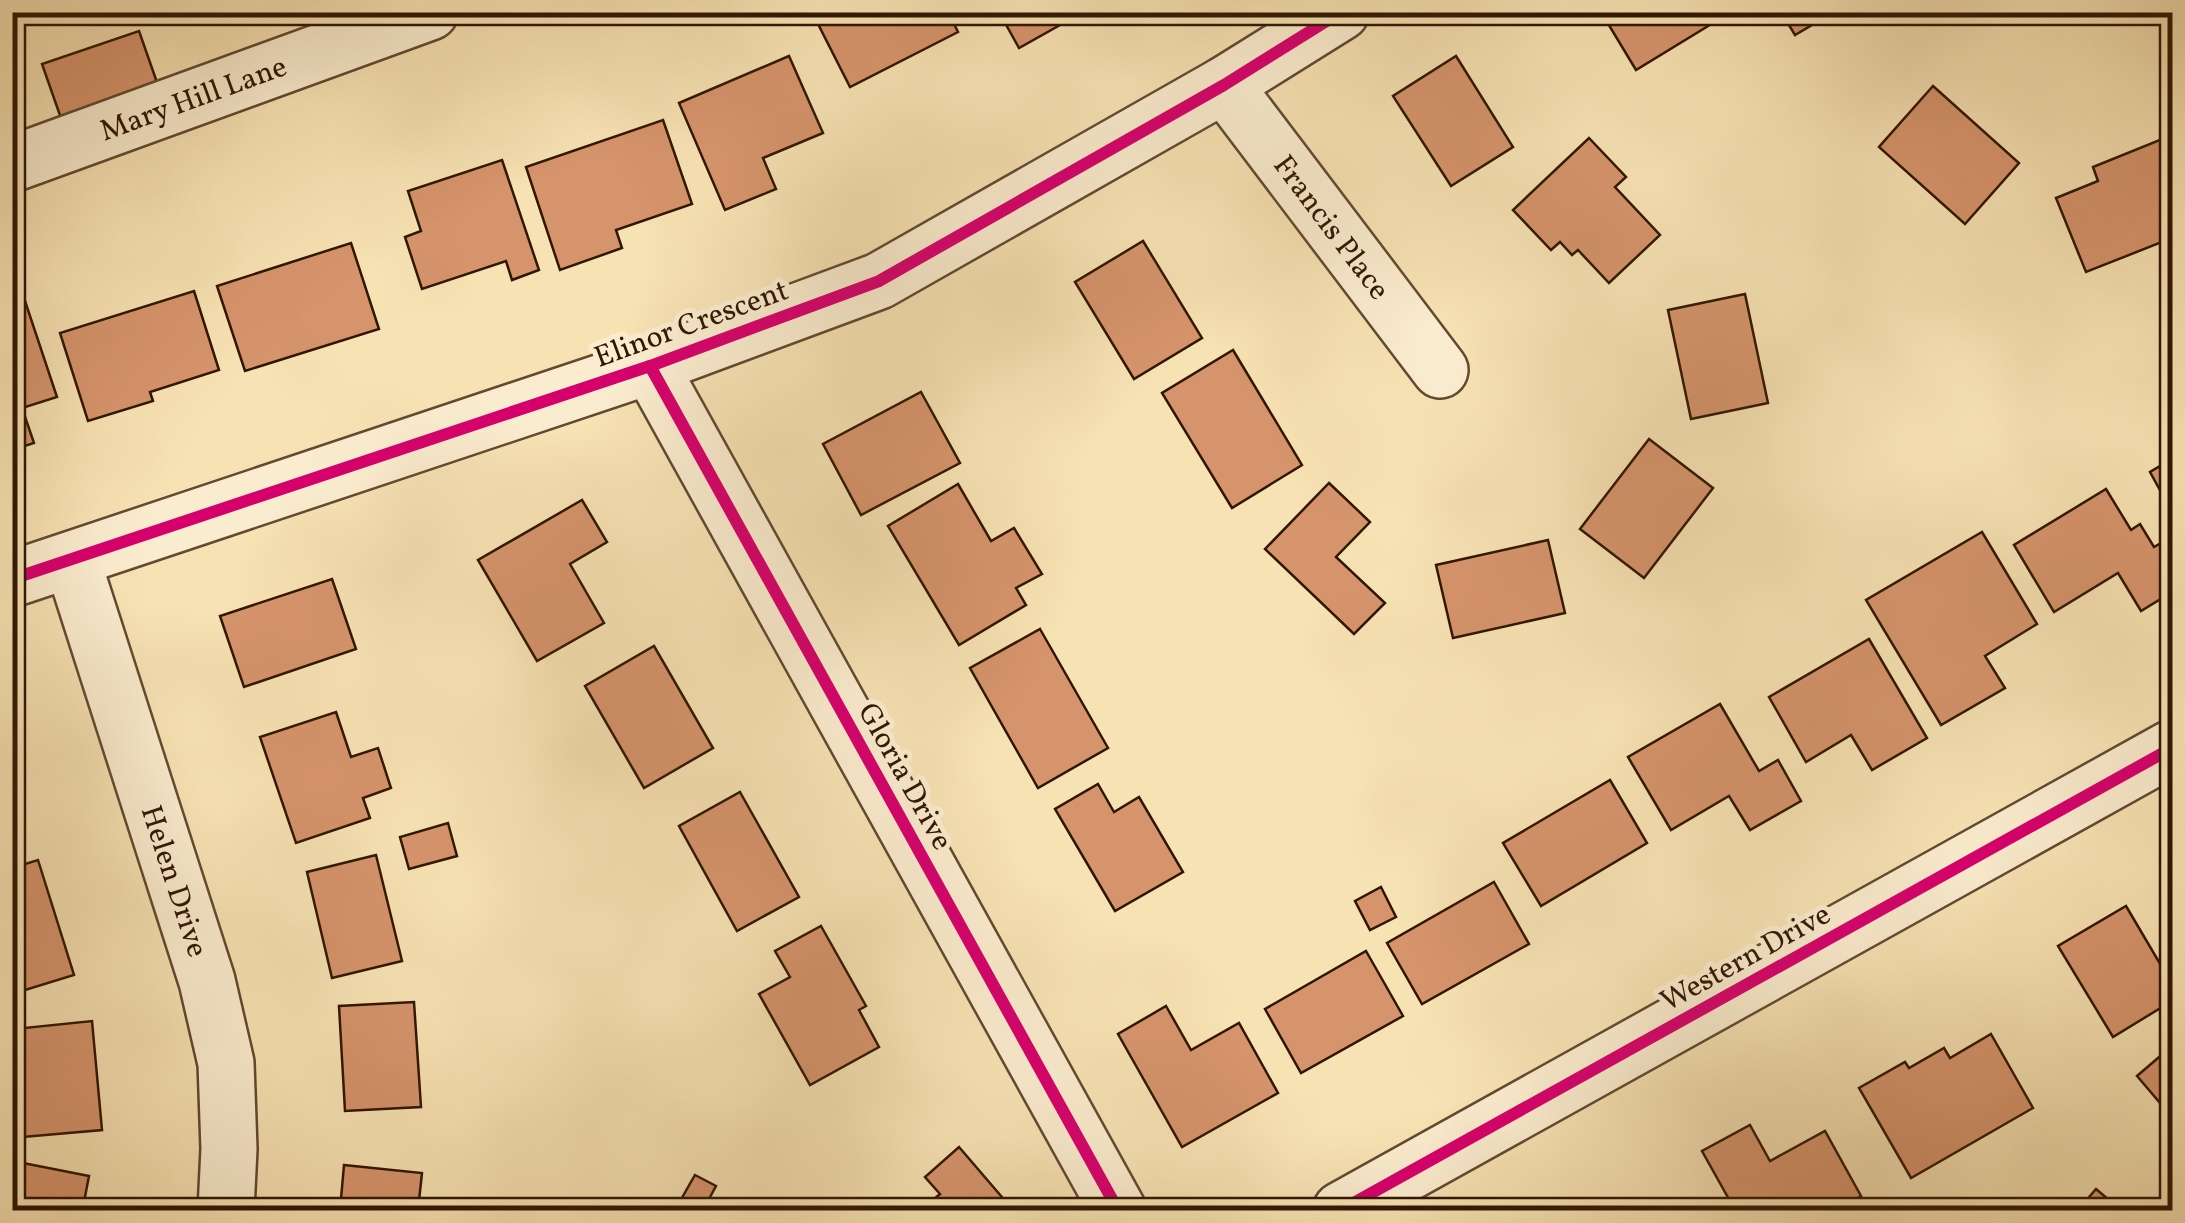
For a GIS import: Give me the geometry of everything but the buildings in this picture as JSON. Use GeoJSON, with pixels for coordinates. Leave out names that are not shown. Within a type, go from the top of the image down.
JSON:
{"type":"FeatureCollection","features":[{"type":"Feature","properties":{"kind":"street","name":"Mary Hill Lane"},"geometry":{"type":"LineString","coordinates":[[12,164],[430,12]]}},
{"type":"Feature","properties":{"kind":"street","name":"Elinor Crescent"},"geometry":{"type":"LineString","coordinates":[[12,579],[650,366],[880,281],[1224,85],[1341,12]]}},
{"type":"Feature","properties":{"kind":"street","name":"Francis Place"},"geometry":{"type":"LineString","coordinates":[[1224,85],[1440,370]]}},
{"type":"Feature","properties":{"kind":"street","name":"Gloria Drive"},"geometry":{"type":"LineString","coordinates":[[650,366],[1118,1210]]}},
{"type":"Feature","properties":{"kind":"street","name":"Helen Drive"},"geometry":{"type":"LineString","coordinates":[[72,560],[207,981],[226,1063],[226,1210]]}},
{"type":"Feature","properties":{"kind":"street","name":"Western Drive"},"geometry":{"type":"LineString","coordinates":[[1341,1210],[2172,748]]}},
{"type":"Feature","properties":{"kind":"cycle path"},"geometry":{"type":"LineString","coordinates":[[12,579],[650,366],[879,281],[1224,85],[1341,12]]}},
{"type":"Feature","properties":{"kind":"cycle path"},"geometry":{"type":"LineString","coordinates":[[650,366],[1118,1210]]}},
{"type":"Feature","properties":{"kind":"cycle path"},"geometry":{"type":"LineString","coordinates":[[1341,1210],[2172,748]]}}]}
